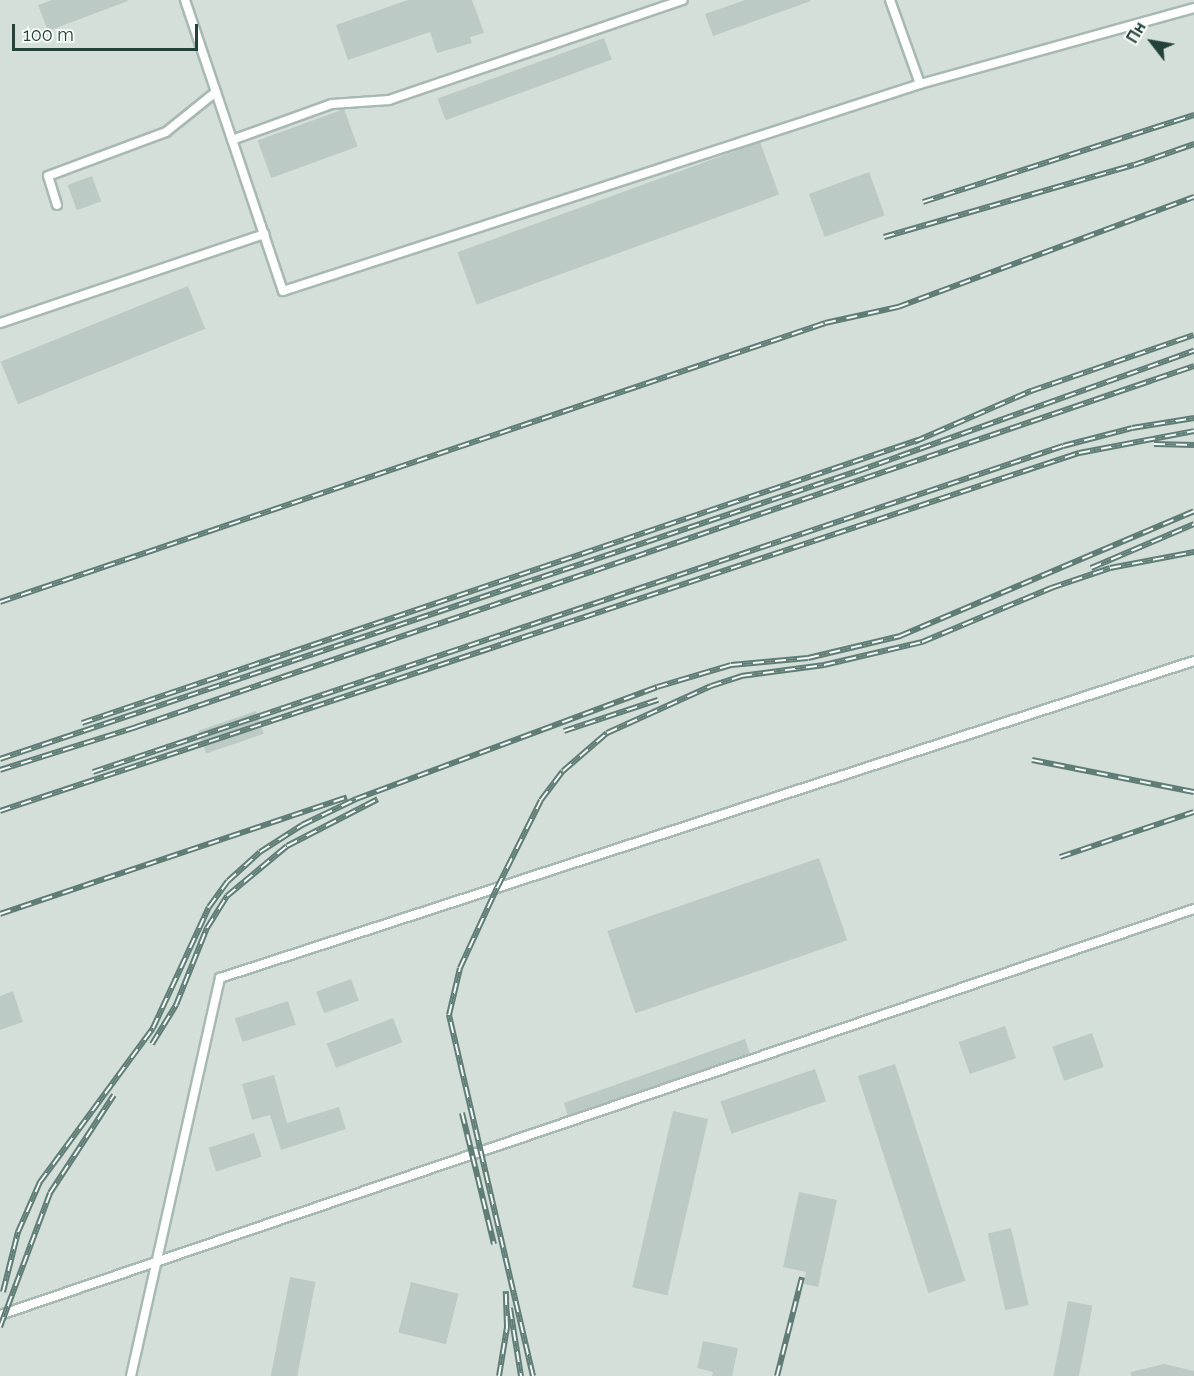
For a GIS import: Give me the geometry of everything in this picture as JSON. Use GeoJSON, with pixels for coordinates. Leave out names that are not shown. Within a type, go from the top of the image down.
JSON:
{"type":"FeatureCollection","features":[{"type":"Feature","properties":{"kind":"lane"},"geometry":{"type":"LineString","coordinates":[[185,0],[284,291],[920,84],[1194,8]]}},
{"type":"Feature","properties":{"kind":"lane"},"geometry":{"type":"LineString","coordinates":[[232,140],[332,104],[389,100],[682,0]]}},
{"type":"Feature","properties":{"kind":"lane"},"geometry":{"type":"LineString","coordinates":[[891,0],[920,84]]}},
{"type":"Feature","properties":{"kind":"lane"},"geometry":{"type":"LineString","coordinates":[[57,205],[48,176],[166,132],[216,92]]}},
{"type":"Feature","properties":{"kind":"lane"},"geometry":{"type":"LineString","coordinates":[[0,323],[264,234]]}},
{"type":"Feature","properties":{"kind":"lane"},"geometry":{"type":"LineString","coordinates":[[131,1376],[220,978],[1194,661]]}},
{"type":"Feature","properties":{"kind":"lane"},"geometry":{"type":"LineString","coordinates":[[0,1315],[1194,909]]}},
{"type":"Feature","properties":{"kind":"shaded area"},"geometry":{"type":"Polygon","coordinates":[[[0,0],[1194,0],[1194,1376],[0,1376],[0,0]]]}},
{"type":"Feature","properties":{"kind":"building"},"geometry":{"type":"Polygon","coordinates":[[[52,0],[128,1],[48,31],[38,5],[52,0]]]}},
{"type":"Feature","properties":{"kind":"building"},"geometry":{"type":"Polygon","coordinates":[[[408,0],[472,0],[484,33],[470,37],[472,43],[437,53],[430,32],[348,60],[336,25],[408,0]]]}},
{"type":"Feature","properties":{"kind":"building"},"geometry":{"type":"Polygon","coordinates":[[[745,0],[811,1],[713,36],[705,14],[745,0]]]}},
{"type":"Feature","properties":{"kind":"building"},"geometry":{"type":"Polygon","coordinates":[[[604,38],[612,60],[446,120],[438,99],[604,38]]]}},
{"type":"Feature","properties":{"kind":"building"},"geometry":{"type":"Polygon","coordinates":[[[344,109],[358,147],[271,178],[258,140],[344,109]]]}},
{"type":"Feature","properties":{"kind":"building"},"geometry":{"type":"Polygon","coordinates":[[[760,142],[779,195],[477,305],[457,252],[760,142]]]}},
{"type":"Feature","properties":{"kind":"building"},"geometry":{"type":"Polygon","coordinates":[[[869,172],[885,215],[825,237],[809,194],[869,172]]]}},
{"type":"Feature","properties":{"kind":"building"},"geometry":{"type":"Polygon","coordinates":[[[92,176],[101,201],[77,210],[68,185],[92,176]]]}},
{"type":"Feature","properties":{"kind":"building"},"geometry":{"type":"Polygon","coordinates":[[[188,286],[205,329],[18,404],[1,362],[188,286]]]}},
{"type":"Feature","properties":{"kind":"building"},"geometry":{"type":"Polygon","coordinates":[[[256,711],[264,734],[206,754],[198,731],[256,711]]]}},
{"type":"Feature","properties":{"kind":"building"},"geometry":{"type":"Polygon","coordinates":[[[819,858],[847,940],[636,1013],[607,931],[819,858]]]}},
{"type":"Feature","properties":{"kind":"building"},"geometry":{"type":"Polygon","coordinates":[[[351,979],[359,1001],[324,1013],[316,992],[351,979]]]}},
{"type":"Feature","properties":{"kind":"building"},"geometry":{"type":"Polygon","coordinates":[[[13,991],[23,1022],[0,1030],[0,996],[13,991]]]}},
{"type":"Feature","properties":{"kind":"building"},"geometry":{"type":"Polygon","coordinates":[[[288,1001],[296,1025],[242,1042],[235,1018],[288,1001]]]}},
{"type":"Feature","properties":{"kind":"building"},"geometry":{"type":"Polygon","coordinates":[[[393,1018],[402,1042],[336,1068],[327,1043],[393,1018]]]}},
{"type":"Feature","properties":{"kind":"building"},"geometry":{"type":"Polygon","coordinates":[[[1005,1026],[1016,1058],[970,1074],[959,1042],[1005,1026]]]}},
{"type":"Feature","properties":{"kind":"building"},"geometry":{"type":"Polygon","coordinates":[[[1092,1033],[1104,1067],[1064,1081],[1052,1047],[1092,1033]]]}},
{"type":"Feature","properties":{"kind":"building"},"geometry":{"type":"Polygon","coordinates":[[[745,1039],[750,1054],[568,1116],[564,1103],[745,1039]]]}},
{"type":"Feature","properties":{"kind":"building"},"geometry":{"type":"Polygon","coordinates":[[[895,1064],[965,1281],[928,1293],[858,1076],[895,1064]]]}},
{"type":"Feature","properties":{"kind":"building"},"geometry":{"type":"Polygon","coordinates":[[[815,1069],[826,1101],[732,1134],[720,1102],[815,1069]]]}},
{"type":"Feature","properties":{"kind":"building"},"geometry":{"type":"Polygon","coordinates":[[[274,1075],[287,1123],[339,1107],[346,1129],[281,1150],[270,1115],[252,1120],[242,1084],[274,1075]]]}},
{"type":"Feature","properties":{"kind":"building"},"geometry":{"type":"Polygon","coordinates":[[[673,1111],[708,1119],[667,1295],[632,1287],[673,1111]]]}},
{"type":"Feature","properties":{"kind":"building"},"geometry":{"type":"Polygon","coordinates":[[[254,1133],[262,1157],[216,1172],[208,1148],[254,1133]]]}},
{"type":"Feature","properties":{"kind":"building"},"geometry":{"type":"Polygon","coordinates":[[[799,1192],[837,1200],[818,1287],[804,1284],[806,1272],[783,1267],[799,1192]]]}},
{"type":"Feature","properties":{"kind":"building"},"geometry":{"type":"Polygon","coordinates":[[[1011,1228],[1029,1305],[1005,1310],[988,1233],[1011,1228]]]}},
{"type":"Feature","properties":{"kind":"building"},"geometry":{"type":"Polygon","coordinates":[[[290,1277],[316,1282],[297,1376],[271,1376],[290,1277]]]}},
{"type":"Feature","properties":{"kind":"building"},"geometry":{"type":"Polygon","coordinates":[[[411,1282],[459,1294],[446,1344],[398,1332],[411,1282]]]}},
{"type":"Feature","properties":{"kind":"building"},"geometry":{"type":"Polygon","coordinates":[[[1068,1301],[1093,1306],[1079,1376],[1053,1376],[1068,1301]]]}},
{"type":"Feature","properties":{"kind":"building"},"geometry":{"type":"Polygon","coordinates":[[[703,1341],[738,1348],[732,1376],[712,1376],[713,1372],[697,1368],[703,1341]]]}},
{"type":"Feature","properties":{"kind":"building"},"geometry":{"type":"Polygon","coordinates":[[[1164,1364],[1194,1371],[1194,1376],[1131,1376],[1131,1372],[1164,1364]]]}},
{"type":"Feature","properties":{"kind":"railway"},"geometry":{"type":"LineString","coordinates":[[923,202],[1194,115]]}},
{"type":"Feature","properties":{"kind":"railway"},"geometry":{"type":"LineString","coordinates":[[884,237],[1134,165],[1194,144]]}},
{"type":"Feature","properties":{"kind":"railway"},"geometry":{"type":"LineString","coordinates":[[0,602],[825,323],[898,307],[1194,197]]}},
{"type":"Feature","properties":{"kind":"railway"},"geometry":{"type":"LineString","coordinates":[[914,442],[1031,391],[1194,335]]}},
{"type":"Feature","properties":{"kind":"railway"},"geometry":{"type":"LineString","coordinates":[[0,759],[858,471],[1194,351]]}},
{"type":"Feature","properties":{"kind":"railway"},"geometry":{"type":"LineString","coordinates":[[0,770],[136,727],[1194,366]]}},
{"type":"Feature","properties":{"kind":"railway"},"geometry":{"type":"LineString","coordinates":[[93,772],[1063,446],[1132,428],[1194,418]]}},
{"type":"Feature","properties":{"kind":"railway"},"geometry":{"type":"LineString","coordinates":[[0,811],[1079,453],[1194,431]]}},
{"type":"Feature","properties":{"kind":"railway"},"geometry":{"type":"LineString","coordinates":[[82,723],[918,440]]}},
{"type":"Feature","properties":{"kind":"railway"},"geometry":{"type":"LineString","coordinates":[[1154,444],[1194,445]]}},
{"type":"Feature","properties":{"kind":"railway"},"geometry":{"type":"LineString","coordinates":[[3,1292],[18,1232],[40,1182],[153,1028],[209,907],[228,881],[260,852],[302,825],[356,799],[657,687],[731,665],[808,658],[900,636],[1194,511]]}},
{"type":"Feature","properties":{"kind":"railway"},"geometry":{"type":"LineString","coordinates":[[1091,568],[1194,524]]}},
{"type":"Feature","properties":{"kind":"railway"},"geometry":{"type":"LineString","coordinates":[[533,1376],[449,1015],[460,968],[497,888],[541,800],[563,771],[607,733],[711,686],[741,676],[824,665],[922,642],[1051,588],[1110,568],[1194,552]]}},
{"type":"Feature","properties":{"kind":"railway"},"geometry":{"type":"LineString","coordinates":[[564,731],[658,700]]}},
{"type":"Feature","properties":{"kind":"railway"},"geometry":{"type":"LineString","coordinates":[[1032,760],[1194,792]]}},
{"type":"Feature","properties":{"kind":"railway"},"geometry":{"type":"LineString","coordinates":[[0,914],[347,797]]}},
{"type":"Feature","properties":{"kind":"railway"},"geometry":{"type":"LineString","coordinates":[[152,1044],[176,1005],[207,928],[227,896],[287,846],[378,799]]}},
{"type":"Feature","properties":{"kind":"railway"},"geometry":{"type":"LineString","coordinates":[[1060,857],[1194,812]]}},
{"type":"Feature","properties":{"kind":"railway"},"geometry":{"type":"LineString","coordinates":[[0,1327],[50,1193],[114,1095]]}},
{"type":"Feature","properties":{"kind":"railway"},"geometry":{"type":"LineString","coordinates":[[462,1113],[494,1244]]}},
{"type":"Feature","properties":{"kind":"railway"},"geometry":{"type":"LineString","coordinates":[[777,1376],[802,1277]]}},
{"type":"Feature","properties":{"kind":"railway"},"geometry":{"type":"LineString","coordinates":[[499,1376],[507,1327],[506,1291]]}},
{"type":"Feature","properties":{"kind":"railway"},"geometry":{"type":"LineString","coordinates":[[510,1308],[521,1376]]}}]}
